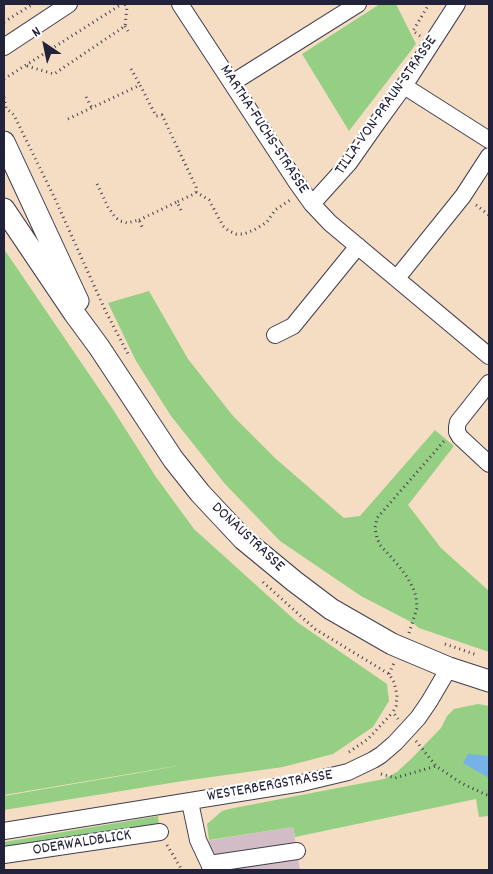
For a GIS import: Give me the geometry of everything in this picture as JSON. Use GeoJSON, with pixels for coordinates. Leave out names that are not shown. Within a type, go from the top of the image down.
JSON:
{"type":"FeatureCollection","features":[{"type":"Feature","properties":{"kind":"main road","name":"DONAUSTRASSE"},"geometry":{"type":"LineString","coordinates":[[4,142],[99,347]]}},
{"type":"Feature","properties":{"kind":"main road","name":"DONAUSTRASSE"},"geometry":{"type":"LineString","coordinates":[[4,209],[173,459],[200,492],[244,539],[287,576],[332,608],[401,648],[449,668]]}},
{"type":"Feature","properties":{"kind":"main road"},"geometry":{"type":"LineString","coordinates":[[449,668],[489,681]]}},
{"type":"Feature","properties":{"kind":"street"},"geometry":{"type":"LineString","coordinates":[[4,47],[69,4]]}},
{"type":"Feature","properties":{"kind":"street","name":"MARTHA-FUCHS-STRASSE"},"geometry":{"type":"LineString","coordinates":[[180,4],[307,198],[330,222],[489,356]]}},
{"type":"Feature","properties":{"kind":"street"},"geometry":{"type":"LineString","coordinates":[[232,83],[358,4]]}},
{"type":"Feature","properties":{"kind":"street","name":"TILLA-VON-PRAUN-STRASSE"},"geometry":{"type":"LineString","coordinates":[[307,198],[349,162],[404,86],[457,4]]}},
{"type":"Feature","properties":{"kind":"street"},"geometry":{"type":"LineString","coordinates":[[404,86],[489,140]]}},
{"type":"Feature","properties":{"kind":"street"},"geometry":{"type":"LineString","coordinates":[[396,278],[463,196],[489,156]]}},
{"type":"Feature","properties":{"kind":"street"},"geometry":{"type":"LineString","coordinates":[[275,335],[293,326],[358,246]]}},
{"type":"Feature","properties":{"kind":"street"},"geometry":{"type":"LineString","coordinates":[[489,384],[458,422],[457,427],[460,437],[489,464]]}},
{"type":"Feature","properties":{"kind":"street","name":"WESTERBERGSTRASSE"},"geometry":{"type":"LineString","coordinates":[[4,831],[302,783],[348,772],[365,765],[395,743],[418,718],[449,668]]}},
{"type":"Feature","properties":{"kind":"street"},"geometry":{"type":"LineString","coordinates":[[190,802],[198,840],[210,867],[297,851]]}},
{"type":"Feature","properties":{"kind":"street","name":"ODERWALDBLICK"},"geometry":{"type":"LineString","coordinates":[[4,855],[160,832]]}},
{"type":"Feature","properties":{"kind":"path"},"geometry":{"type":"LineString","coordinates":[[4,22],[33,4]]}},
{"type":"Feature","properties":{"kind":"path"},"geometry":{"type":"LineString","coordinates":[[4,79],[124,4],[127,7],[125,26],[128,31]]}},
{"type":"Feature","properties":{"kind":"path"},"geometry":{"type":"LineString","coordinates":[[27,65],[54,74],[63,70],[125,26]]}},
{"type":"Feature","properties":{"kind":"path"},"geometry":{"type":"LineString","coordinates":[[131,69],[156,116],[162,115],[196,188],[196,192]]}},
{"type":"Feature","properties":{"kind":"path"},"geometry":{"type":"LineString","coordinates":[[68,119],[140,85]]}},
{"type":"Feature","properties":{"kind":"path"},"geometry":{"type":"LineString","coordinates":[[4,97],[5,109],[14,115],[56,200],[104,310],[132,361]]}},
{"type":"Feature","properties":{"kind":"path"},"geometry":{"type":"LineString","coordinates":[[86,97],[92,108]]}},
{"type":"Feature","properties":{"kind":"path"},"geometry":{"type":"LineString","coordinates":[[97,184],[115,217],[127,223],[135,222],[196,192]]}},
{"type":"Feature","properties":{"kind":"path"},"geometry":{"type":"LineString","coordinates":[[196,192],[209,200],[223,226],[236,234],[244,234],[254,230],[268,222],[275,210],[307,198]]}},
{"type":"Feature","properties":{"kind":"path"},"geometry":{"type":"LineString","coordinates":[[177,202],[182,212]]}},
{"type":"Feature","properties":{"kind":"path"},"geometry":{"type":"LineString","coordinates":[[139,220],[143,229]]}},
{"type":"Feature","properties":{"kind":"path"},"geometry":{"type":"LineString","coordinates":[[402,626],[410,631],[417,608],[416,596],[407,577],[380,545],[375,528],[377,518],[457,427]]}},
{"type":"Feature","properties":{"kind":"path"},"geometry":{"type":"LineString","coordinates":[[443,643],[482,657]]}},
{"type":"Feature","properties":{"kind":"path"},"geometry":{"type":"LineString","coordinates":[[389,674],[398,695],[393,712],[436,766],[461,783],[489,796]]}},
{"type":"Feature","properties":{"kind":"shaded area"},"geometry":{"type":"Polygon","coordinates":[[[293,827],[300,870],[212,870],[199,842],[293,827]]]}},
{"type":"Feature","properties":{"kind":"green space"},"geometry":{"type":"Polygon","coordinates":[[[380,4],[396,4],[416,44],[349,131],[302,54],[380,4]]]}},
{"type":"Feature","properties":{"kind":"green space"},"geometry":{"type":"Polygon","coordinates":[[[4,249],[112,408],[156,477],[194,529],[297,622],[387,684],[389,701],[373,727],[333,754],[283,767],[4,810],[4,796],[182,765],[4,795],[4,249]]]}},
{"type":"Feature","properties":{"kind":"green space"},"geometry":{"type":"Polygon","coordinates":[[[149,291],[188,359],[233,416],[275,458],[344,518],[360,516],[435,430],[454,446],[408,505],[441,548],[489,591],[489,652],[419,628],[361,596],[280,541],[225,484],[171,416],[136,361],[108,303],[149,291]]]}},
{"type":"Feature","properties":{"kind":"green space"},"geometry":{"type":"Polygon","coordinates":[[[478,704],[489,706],[489,816],[479,817],[476,799],[295,837],[293,827],[209,840],[207,824],[222,811],[384,779],[397,772],[412,758],[441,728],[447,716],[454,709],[478,704]]]}},
{"type":"Feature","properties":{"kind":"green space"},"geometry":{"type":"Polygon","coordinates":[[[158,816],[160,832],[4,855],[4,842],[158,816]]]}},
{"type":"Feature","properties":{"kind":"water"},"geometry":{"type":"Polygon","coordinates":[[[468,754],[489,756],[489,778],[463,763],[468,754]]]}}]}
